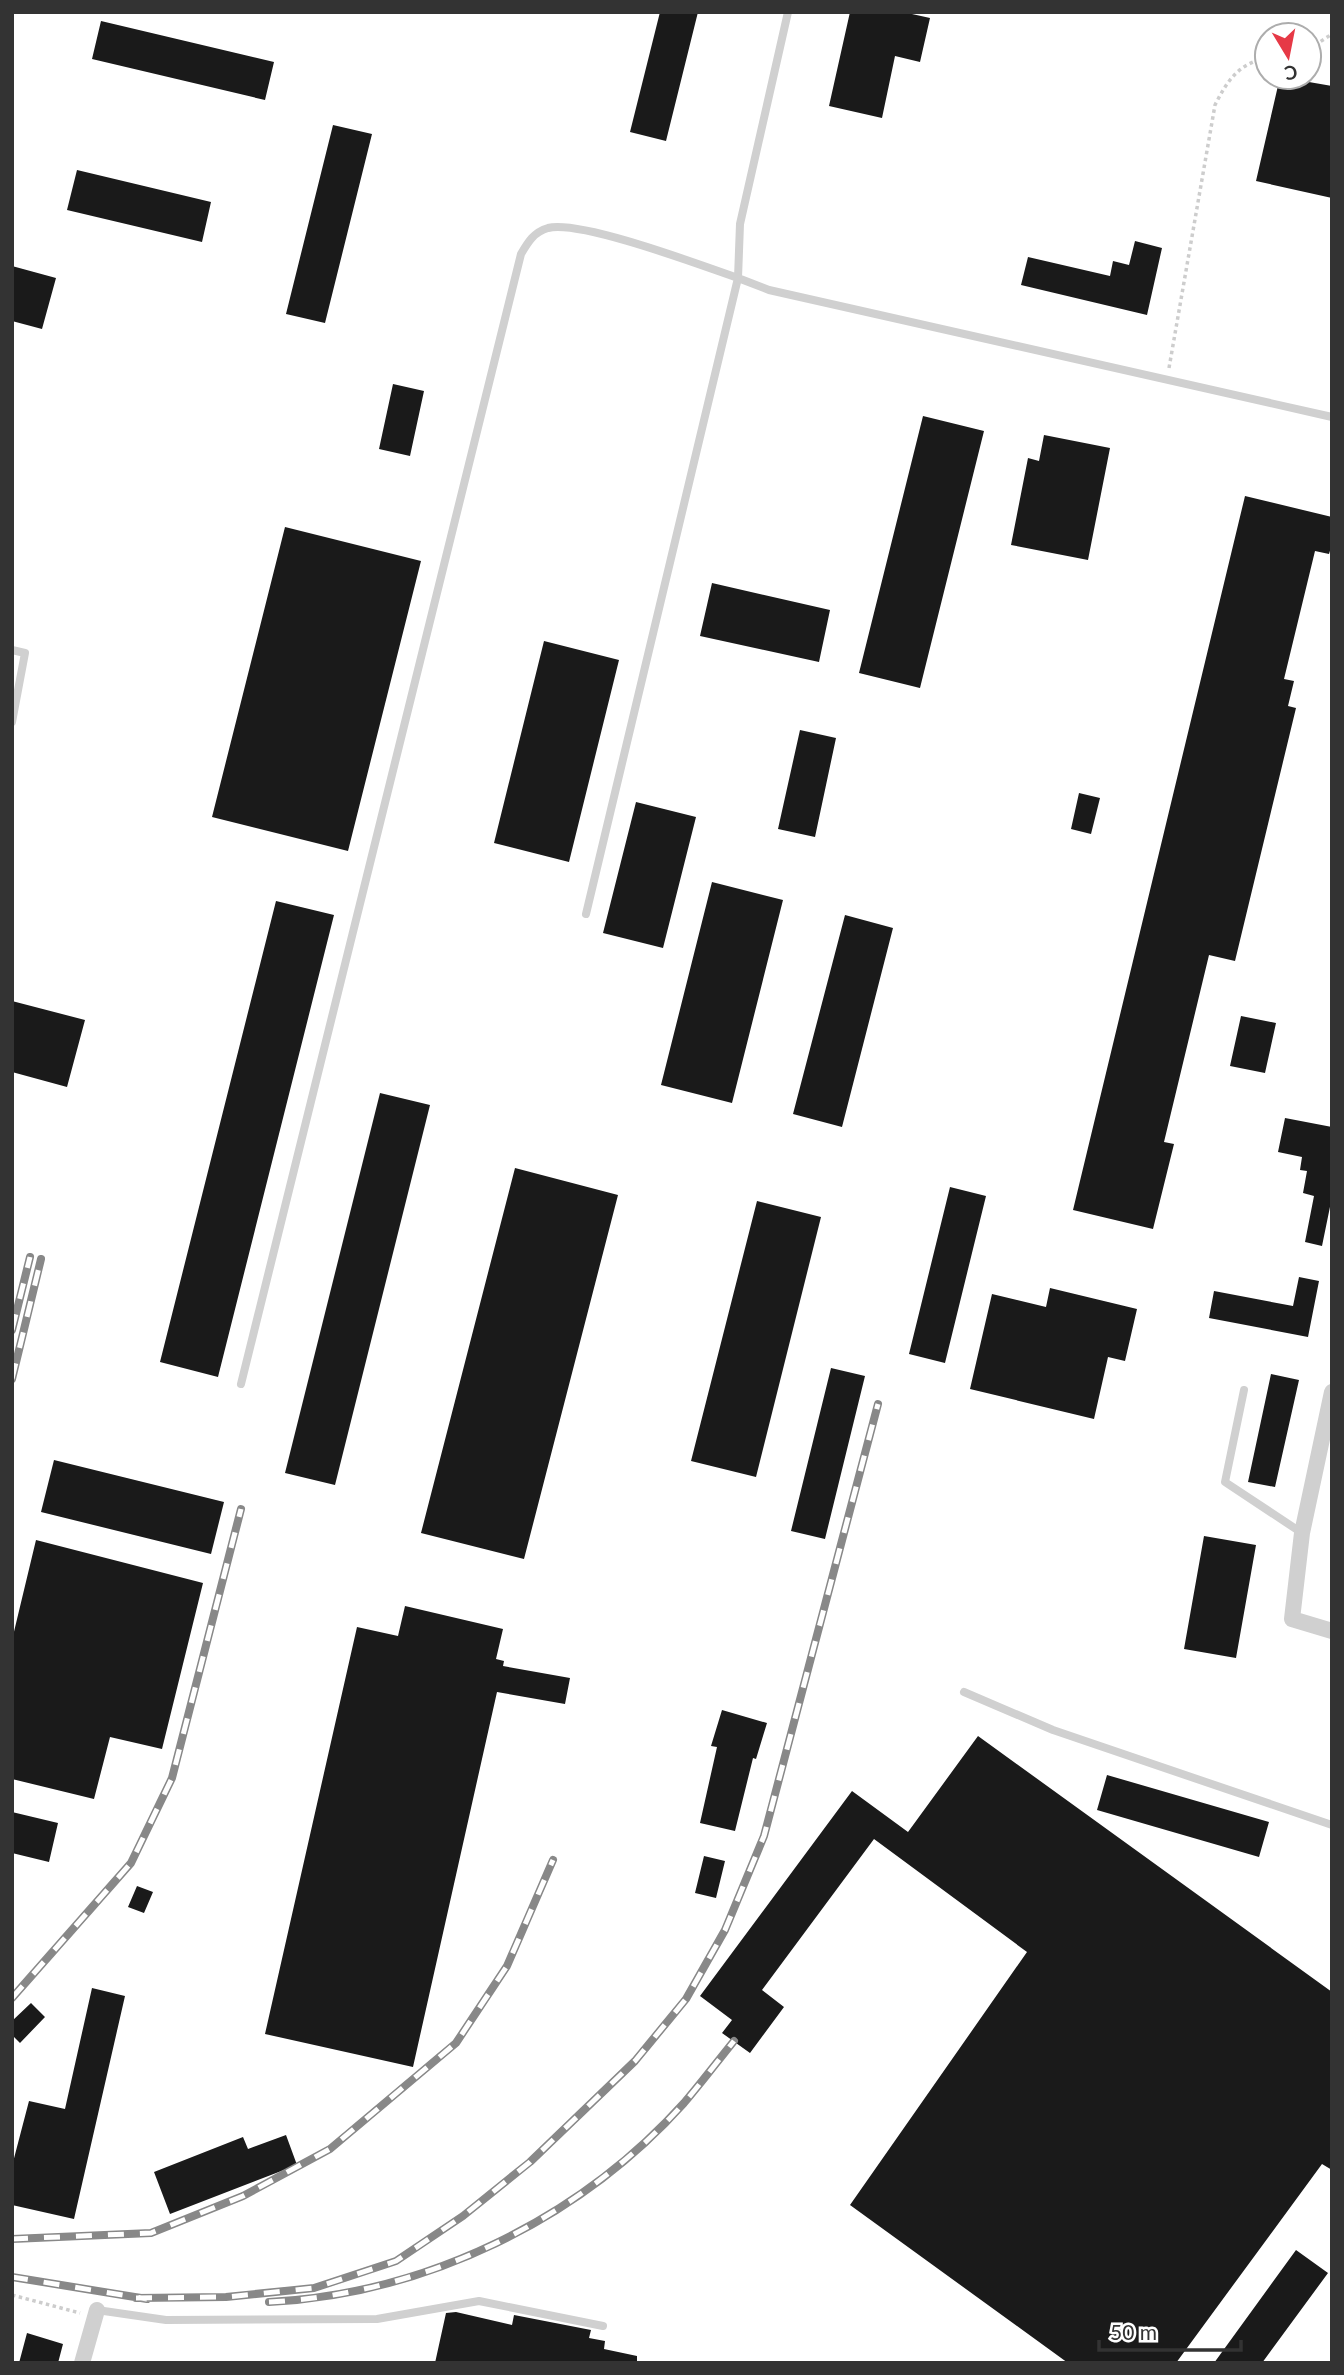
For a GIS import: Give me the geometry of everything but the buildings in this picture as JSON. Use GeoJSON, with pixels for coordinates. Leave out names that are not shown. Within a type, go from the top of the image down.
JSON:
{"type":"FeatureCollection","features":[{"type":"Feature","properties":{"kind":"street"},"geometry":{"type":"LineString","coordinates":[[1332,1392],[1302,1533],[1292,1619],[1332,1631]]}},
{"type":"Feature","properties":{"kind":"street"},"geometry":{"type":"LineString","coordinates":[[82,2363],[96,2314]]}},
{"type":"Feature","properties":{"kind":"lane"},"geometry":{"type":"LineString","coordinates":[[586,914],[738,278],[740,224],[788,12]]}},
{"type":"Feature","properties":{"kind":"lane"},"geometry":{"type":"LineString","coordinates":[[241,1384],[495,348],[521,254],[531,237],[544,229],[558,226],[629,242],[769,290],[1332,417]]}},
{"type":"Feature","properties":{"kind":"lane"},"geometry":{"type":"LineString","coordinates":[[12,650],[25,653],[12,722]]}},
{"type":"Feature","properties":{"kind":"lane"},"geometry":{"type":"LineString","coordinates":[[1244,1390],[1225,1482],[1302,1533]]}},
{"type":"Feature","properties":{"kind":"lane"},"geometry":{"type":"LineString","coordinates":[[964,1692],[1053,1730],[1332,1825]]}},
{"type":"Feature","properties":{"kind":"lane"},"geometry":{"type":"LineString","coordinates":[[96,2314],[166,2320],[377,2319],[479,2301],[603,2326]]}},
{"type":"Feature","properties":{"kind":"path"},"geometry":{"type":"LineString","coordinates":[[1167,380],[1215,105],[1228,78],[1253,61]]}},
{"type":"Feature","properties":{"kind":"path"},"geometry":{"type":"LineString","coordinates":[[12,2295],[96,2314]]}},
{"type":"Feature","properties":{"kind":"railway"},"geometry":{"type":"LineString","coordinates":[[12,1330],[30,1257]]}},
{"type":"Feature","properties":{"kind":"railway"},"geometry":{"type":"LineString","coordinates":[[12,1379],[41,1259]]}},
{"type":"Feature","properties":{"kind":"railway"},"geometry":{"type":"LineString","coordinates":[[136,2298],[226,2297],[314,2288],[396,2261],[463,2216],[530,2162],[635,2061],[686,1999],[725,1930],[764,1836],[878,1404]]}},
{"type":"Feature","properties":{"kind":"railway"},"geometry":{"type":"LineString","coordinates":[[12,1998],[131,1863],[172,1778],[241,1509]]}},
{"type":"Feature","properties":{"kind":"railway"},"geometry":{"type":"LineString","coordinates":[[12,2239],[151,2233],[243,2196],[330,2149],[456,2043],[507,1966],[553,1860]]}},
{"type":"Feature","properties":{"kind":"railway"},"geometry":{"type":"LineString","coordinates":[[269,2302],[327,2296],[385,2284],[441,2266],[496,2243],[548,2215],[597,2182],[642,2145],[684,2103],[734,2041]]}},
{"type":"Feature","properties":{"kind":"railway"},"geometry":{"type":"LineString","coordinates":[[12,2277],[147,2299]]}}]}
